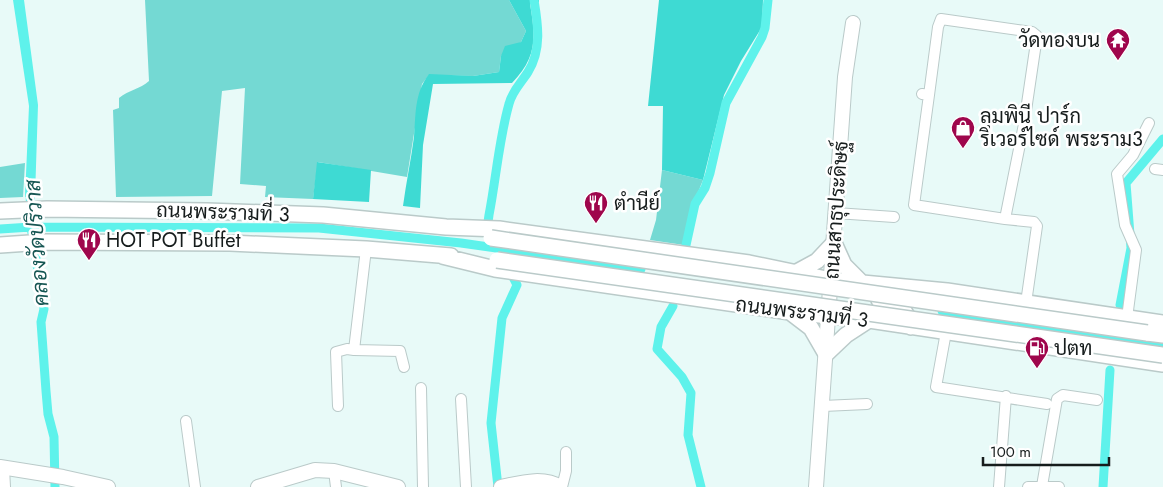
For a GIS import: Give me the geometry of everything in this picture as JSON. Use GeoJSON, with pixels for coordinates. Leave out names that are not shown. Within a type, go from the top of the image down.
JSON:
{"type":"FeatureCollection","features":[{"type":"Feature","properties":{"kind":"main road","name":"ถนนพระรามที่ 3"},"geometry":{"type":"LineString","coordinates":[[0,211],[31,209],[146,209],[315,215],[491,231],[749,263],[795,273],[831,287],[862,283],[947,291],[1163,323]]}},
{"type":"Feature","properties":{"kind":"main road","name":"ถนนพระรามที่ 3"},"geometry":{"type":"LineString","coordinates":[[491,231],[1163,335]]}},
{"type":"Feature","properties":{"kind":"main road","name":"ถนนพระรามที่ 3"},"geometry":{"type":"LineString","coordinates":[[0,245],[44,242],[130,244],[230,243],[366,249],[442,256],[1163,355]]}},
{"type":"Feature","properties":{"kind":"main road"},"geometry":{"type":"LineString","coordinates":[[795,273],[817,261],[834,243],[844,265],[862,283]]}},
{"type":"Feature","properties":{"kind":"main road"},"geometry":{"type":"LineString","coordinates":[[723,301],[737,289],[738,276],[726,260]]}},
{"type":"Feature","properties":{"kind":"main road"},"geometry":{"type":"LineString","coordinates":[[749,263],[758,282],[763,285],[831,287],[896,303],[905,311],[911,327]]}},
{"type":"Feature","properties":{"kind":"main road","name":"ถนนพระรามที่ 3"},"geometry":{"type":"LineString","coordinates":[[496,264],[532,274],[790,312],[869,320],[1163,364]]}},
{"type":"Feature","properties":{"kind":"main road"},"geometry":{"type":"LineString","coordinates":[[944,332],[933,317],[935,306],[940,297],[947,291]]}},
{"type":"Feature","properties":{"kind":"main road"},"geometry":{"type":"LineString","coordinates":[[790,312],[811,328],[826,354],[846,335],[869,320]]}},
{"type":"Feature","properties":{"kind":"street"},"geometry":{"type":"LineString","coordinates":[[1005,219],[1024,124],[1037,36],[1032,32],[941,19],[926,95],[914,204],[1005,219],[1034,222],[1037,226],[1026,303]]}},
{"type":"Feature","properties":{"kind":"street","name":"ถนนสาธุประดิษฐ์"},"geometry":{"type":"LineString","coordinates":[[816,487],[845,77],[852,23]]}},
{"type":"Feature","properties":{"kind":"street"},"geometry":{"type":"LineString","coordinates":[[1128,318],[1136,250],[1124,219],[1116,174],[1133,155],[1150,123]]}},
{"type":"Feature","properties":{"kind":"street"},"geometry":{"type":"LineString","coordinates":[[836,212],[894,217]]}},
{"type":"Feature","properties":{"kind":"street"},"geometry":{"type":"LineString","coordinates":[[354,350],[366,249]]}},
{"type":"Feature","properties":{"kind":"street"},"geometry":{"type":"LineString","coordinates":[[944,332],[936,387],[1006,396],[1047,404]]}},
{"type":"Feature","properties":{"kind":"street"},"geometry":{"type":"LineString","coordinates":[[338,406],[336,352],[347,349],[400,351],[404,367]]}},
{"type":"Feature","properties":{"kind":"street"},"geometry":{"type":"LineString","coordinates":[[421,388],[422,487]]}},
{"type":"Feature","properties":{"kind":"street"},"geometry":{"type":"LineString","coordinates":[[1042,486],[1057,399],[1063,395],[1097,400]]}},
{"type":"Feature","properties":{"kind":"street"},"geometry":{"type":"LineString","coordinates":[[999,487],[1006,396]]}},
{"type":"Feature","properties":{"kind":"street"},"geometry":{"type":"LineString","coordinates":[[461,398],[466,487]]}},
{"type":"Feature","properties":{"kind":"street"},"geometry":{"type":"LineString","coordinates":[[823,406],[867,404]]}},
{"type":"Feature","properties":{"kind":"street"},"geometry":{"type":"LineString","coordinates":[[186,421],[195,487]]}},
{"type":"Feature","properties":{"kind":"street"},"geometry":{"type":"LineString","coordinates":[[504,486],[525,485],[541,481],[554,483],[561,487],[566,470],[566,452]]}},
{"type":"Feature","properties":{"kind":"street"},"geometry":{"type":"LineString","coordinates":[[5,487],[2,467],[48,474],[108,487]]}},
{"type":"Feature","properties":{"kind":"street"},"geometry":{"type":"LineString","coordinates":[[334,471],[336,487]]}},
{"type":"Feature","properties":{"kind":"street"},"geometry":{"type":"LineString","coordinates":[[258,487],[302,472],[334,471],[370,484],[398,487]]}},
{"type":"Feature","properties":{"kind":"street"},"geometry":{"type":"LineString","coordinates":[[1028,487],[1060,487]]}},
{"type":"Feature","properties":{"kind":"shaded area"},"geometry":{"type":"Polygon","coordinates":[[[13,0],[24,0],[38,105],[35,197],[25,197],[29,106],[13,0]]]}},
{"type":"Feature","properties":{"kind":"shaded area"},"geometry":{"type":"Polygon","coordinates":[[[145,0],[509,0],[526,31],[521,42],[501,56],[499,72],[473,76],[429,75],[422,84],[407,177],[318,162],[313,199],[265,197],[266,186],[240,184],[245,88],[222,91],[212,196],[116,197],[113,110],[119,108],[119,98],[149,81],[145,0]]]}},
{"type":"Feature","properties":{"kind":"shaded area"},"geometry":{"type":"Polygon","coordinates":[[[509,0],[539,0],[539,2],[530,4],[534,37],[533,46],[526,64],[512,83],[433,84],[423,145],[420,208],[403,206],[418,97],[424,82],[429,74],[473,76],[499,72],[501,56],[505,46],[521,42],[526,31],[509,0]]]}},
{"type":"Feature","properties":{"kind":"shaded area"},"geometry":{"type":"Polygon","coordinates":[[[659,0],[763,0],[762,27],[741,61],[724,95],[703,180],[662,170],[663,106],[648,106],[659,0]]]}},
{"type":"Feature","properties":{"kind":"shaded area"},"geometry":{"type":"Polygon","coordinates":[[[317,162],[371,170],[369,202],[313,199],[317,162]]]}},
{"type":"Feature","properties":{"kind":"shaded area"},"geometry":{"type":"Polygon","coordinates":[[[25,163],[23,197],[0,198],[0,167],[25,163]]]}},
{"type":"Feature","properties":{"kind":"shaded area"},"geometry":{"type":"Polygon","coordinates":[[[662,170],[703,180],[694,202],[684,245],[650,240],[656,220],[662,170]]]}},
{"type":"Feature","properties":{"kind":"waterway"},"geometry":{"type":"LineString","coordinates":[[492,232],[488,222],[500,145],[510,99],[528,72],[537,46],[538,28],[534,0]]}},
{"type":"Feature","properties":{"kind":"waterway"},"geometry":{"type":"LineString","coordinates":[[686,245],[695,204],[705,188],[710,173],[726,103],[762,37],[765,28],[768,0]]}},
{"type":"Feature","properties":{"kind":"waterway"},"geometry":{"type":"LineString","coordinates":[[1120,305],[1131,248],[1126,183],[1163,139]]}},
{"type":"Feature","properties":{"kind":"waterway","name":"คลองวัดปริวาส"},"geometry":{"type":"LineString","coordinates":[[30,187],[31,227],[44,309],[41,322],[48,414],[54,437],[55,487]]}},
{"type":"Feature","properties":{"kind":"waterway"},"geometry":{"type":"LineString","coordinates":[[0,229],[31,227],[319,228],[461,243],[641,269]]}},
{"type":"Feature","properties":{"kind":"waterway"},"geometry":{"type":"LineString","coordinates":[[498,487],[491,423],[502,318],[517,285],[509,269]]}},
{"type":"Feature","properties":{"kind":"waterway"},"geometry":{"type":"LineString","coordinates":[[673,306],[661,327],[657,349],[682,377],[691,393],[688,435],[701,487]]}},
{"type":"Feature","properties":{"kind":"waterway"},"geometry":{"type":"LineString","coordinates":[[942,311],[1163,344]]}},
{"type":"Feature","properties":{"kind":"waterway"},"geometry":{"type":"LineString","coordinates":[[1103,487],[1110,370]]}},
{"type":"Feature","properties":{"kind":"place","name":"วัดทองบน"},"geometry":{"type":"Point","coordinates":[1118,61]}},
{"type":"Feature","properties":{"kind":"place","name":"ลุมพินี ปาร์ก ริเวอร์ไซด์ พระราม3"},"geometry":{"type":"Point","coordinates":[963,149]}},
{"type":"Feature","properties":{"kind":"place","name":"ตำนีย์"},"geometry":{"type":"Point","coordinates":[596,224]}},
{"type":"Feature","properties":{"kind":"place","name":"HOT POT Buffet"},"geometry":{"type":"Point","coordinates":[89,261]}},
{"type":"Feature","properties":{"kind":"place","name":"ปตท"},"geometry":{"type":"Point","coordinates":[1037,369]}}]}
